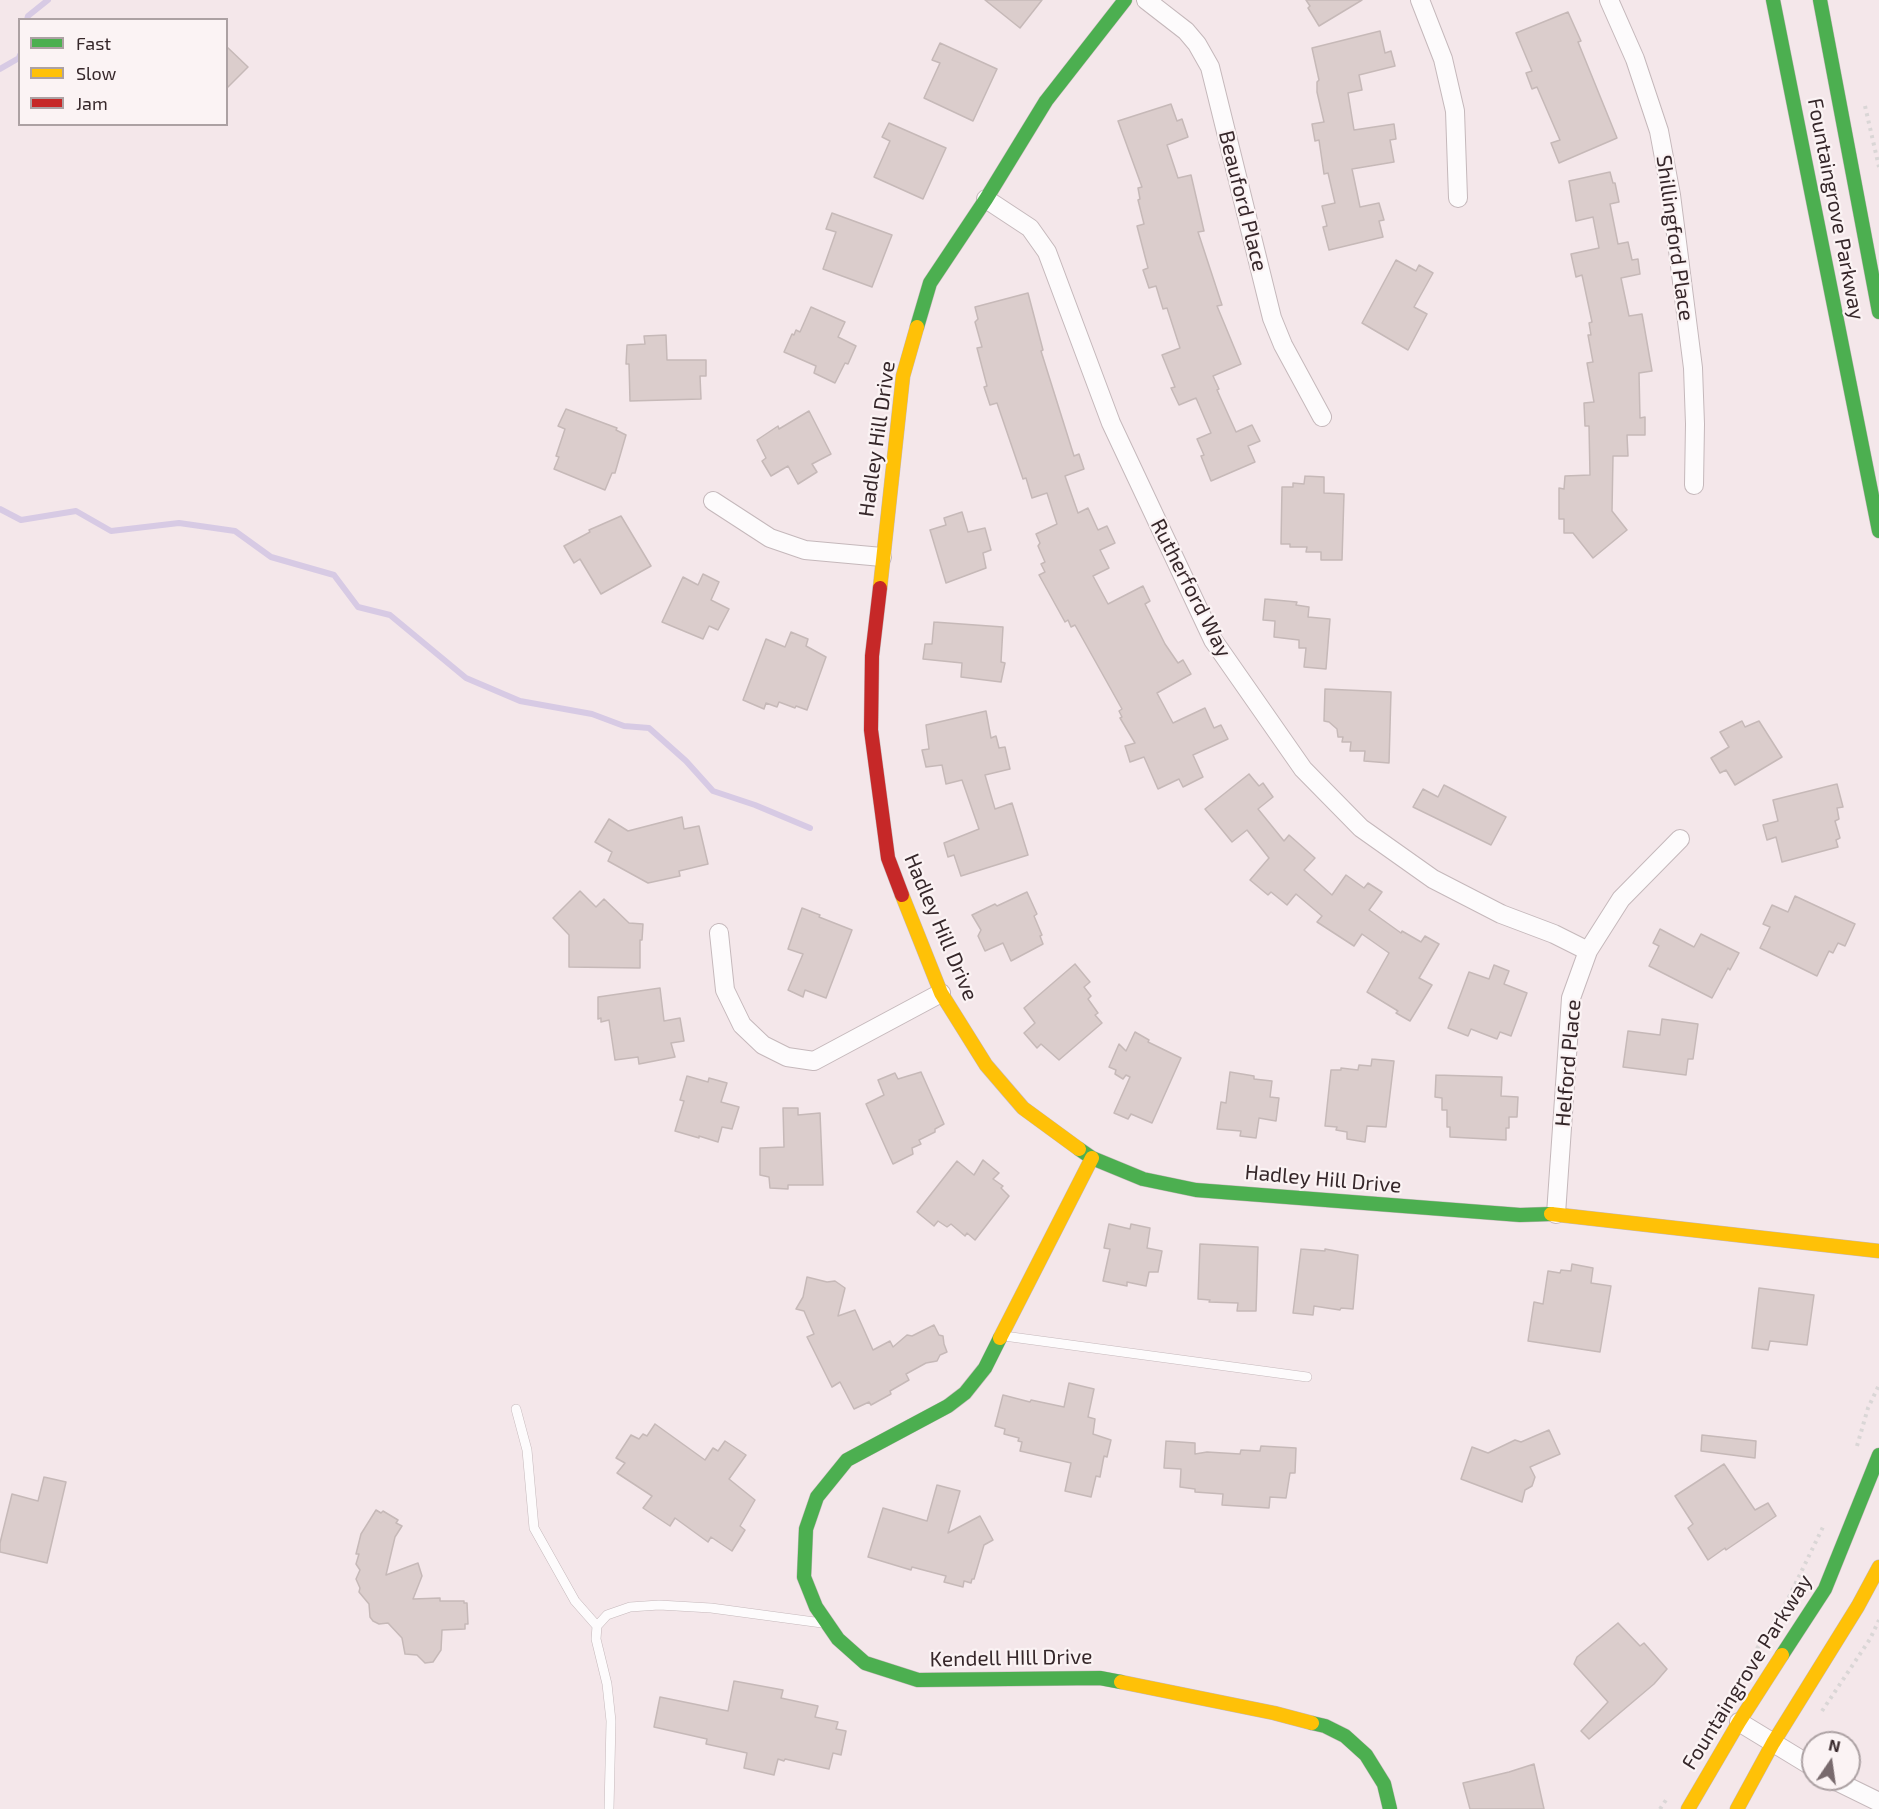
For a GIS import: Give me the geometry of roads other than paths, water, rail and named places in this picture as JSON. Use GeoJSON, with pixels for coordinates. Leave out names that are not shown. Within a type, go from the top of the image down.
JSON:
{"type":"FeatureCollection","features":[{"type":"Feature","properties":{"kind":"street","name":"Hadley Hill Drive"},"geometry":{"type":"LineString","coordinates":[[1125,0],[1046,101],[986,199],[930,283],[903,376],[872,656],[871,730],[888,858],[941,993],[986,1065],[1023,1108],[1092,1158],[1143,1179],[1196,1190],[1520,1215],[1556,1214],[1879,1251]]}},
{"type":"Feature","properties":{"kind":"street","name":"Beauford Place"},"geometry":{"type":"LineString","coordinates":[[1146,0],[1186,31],[1197,44],[1210,67],[1272,318],[1283,345],[1322,417]]}},
{"type":"Feature","properties":{"kind":"street"},"geometry":{"type":"LineString","coordinates":[[1420,0],[1443,59],[1455,111],[1458,198]]}},
{"type":"Feature","properties":{"kind":"street","name":"Shillingford Place"},"geometry":{"type":"LineString","coordinates":[[1609,0],[1635,60],[1659,131],[1671,195],[1693,368],[1694,485]]}},
{"type":"Feature","properties":{"kind":"street","name":"Fountaingrove Parkway"},"geometry":{"type":"LineString","coordinates":[[1773,0],[1879,531]]}},
{"type":"Feature","properties":{"kind":"street","name":"Fountaingrove Parkway"},"geometry":{"type":"LineString","coordinates":[[1820,0],[1879,312]]}},
{"type":"Feature","properties":{"kind":"street","name":"Rutherford Way"},"geometry":{"type":"LineString","coordinates":[[986,199],[1030,228],[1047,252],[1111,423],[1213,640],[1303,769],[1361,828],[1433,879],[1501,914],[1554,934],[1588,951]]}},
{"type":"Feature","properties":{"kind":"street"},"geometry":{"type":"LineString","coordinates":[[713,501],[770,538],[806,550],[882,557]]}},
{"type":"Feature","properties":{"kind":"street","name":"Helford Place"},"geometry":{"type":"LineString","coordinates":[[1556,1214],[1571,998],[1588,951],[1621,899],[1680,839]]}},
{"type":"Feature","properties":{"kind":"street"},"geometry":{"type":"LineString","coordinates":[[719,933],[725,990],[742,1024],[763,1045],[788,1057],[814,1061],[941,993]]}},
{"type":"Feature","properties":{"kind":"street","name":"Kendell HIll Drive"},"geometry":{"type":"LineString","coordinates":[[1092,1158],[985,1368],[965,1393],[948,1406],[847,1460],[817,1497],[806,1529],[804,1577],[816,1607],[838,1639],[865,1663],[918,1680],[1100,1678],[1274,1713],[1325,1726],[1345,1736],[1366,1755],[1384,1784],[1390,1809]]}},
{"type":"Feature","properties":{"kind":"street","name":"Fountaingrove Parkway"},"geometry":{"type":"LineString","coordinates":[[1688,1809],[1739,1722],[1825,1589],[1879,1455]]}},
{"type":"Feature","properties":{"kind":"street"},"geometry":{"type":"LineString","coordinates":[[1737,1809],[1773,1743],[1858,1606],[1879,1567]]}},
{"type":"Feature","properties":{"kind":"street"},"geometry":{"type":"LineString","coordinates":[[1739,1722],[1801,1760]]}},
{"type":"Feature","properties":{"kind":"street"},"geometry":{"type":"LineString","coordinates":[[1857,1791],[1879,1802]]}},
{"type":"Feature","properties":{"kind":"lane"},"geometry":{"type":"LineString","coordinates":[[1002,1336],[1308,1377]]}},
{"type":"Feature","properties":{"kind":"lane"},"geometry":{"type":"LineString","coordinates":[[516,1409],[527,1450],[534,1528],[575,1601],[597,1626]]}},
{"type":"Feature","properties":{"kind":"lane"},"geometry":{"type":"LineString","coordinates":[[609,1809],[611,1721],[607,1684],[596,1639],[597,1626],[607,1615],[630,1606],[659,1605],[711,1608],[827,1623]]}},
{"type":"Feature","properties":{"kind":"waterway"},"geometry":{"type":"LineString","coordinates":[[28,18],[48,0]]}},
{"type":"Feature","properties":{"kind":"waterway"},"geometry":{"type":"LineString","coordinates":[[0,69],[18,59]]}},
{"type":"Feature","properties":{"kind":"waterway"},"geometry":{"type":"LineString","coordinates":[[0,509],[21,520],[76,511],[111,531],[179,523],[235,531],[271,557],[334,575],[358,607],[390,615],[466,678],[520,701],[592,714],[624,726],[649,728],[686,761],[713,791],[755,805],[810,828]]}}]}
